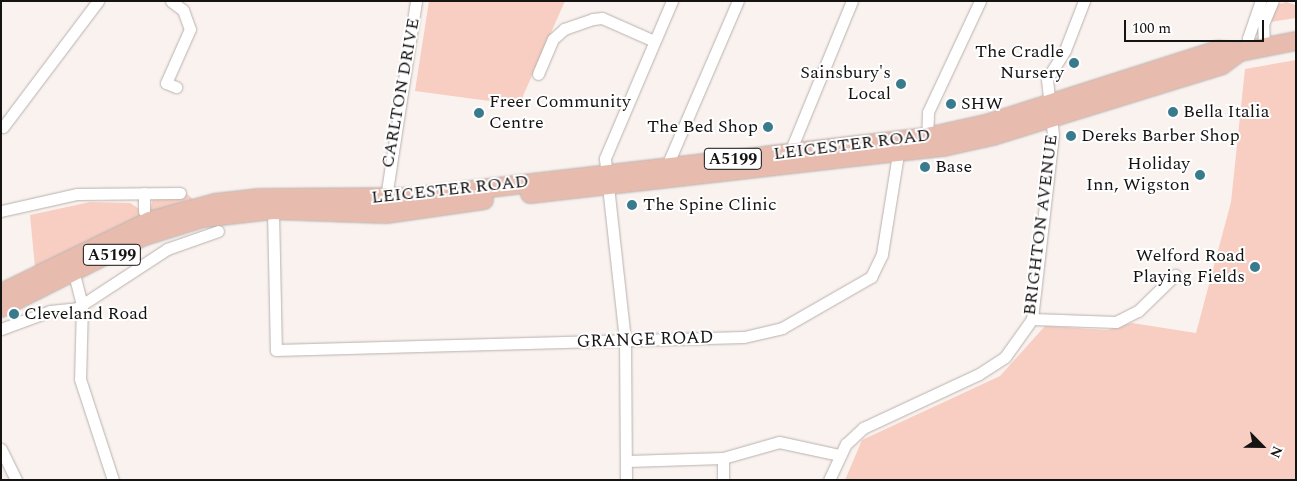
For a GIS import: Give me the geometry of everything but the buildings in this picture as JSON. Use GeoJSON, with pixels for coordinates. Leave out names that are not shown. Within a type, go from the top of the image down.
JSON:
{"type":"FeatureCollection","features":[{"type":"Feature","properties":{"kind":"main road","name":"A5199"},"geometry":{"type":"LineString","coordinates":[[1251,49],[1296,41]]}},
{"type":"Feature","properties":{"kind":"main road","name":"LEICESTER ROAD"},"geometry":{"type":"LineString","coordinates":[[792,160],[898,154],[927,143],[1222,65],[1251,49]]}},
{"type":"Feature","properties":{"kind":"main road","name":"LEICESTER ROAD"},"geometry":{"type":"LineString","coordinates":[[221,208],[273,210],[385,206],[927,143]]}},
{"type":"Feature","properties":{"kind":"main road","name":"LEICESTER ROAD"},"geometry":{"type":"LineString","coordinates":[[221,208],[270,197],[385,206]]}},
{"type":"Feature","properties":{"kind":"main road","name":"A5199"},"geometry":{"type":"LineString","coordinates":[[1,308],[150,221],[221,208]]}},
{"type":"Feature","properties":{"kind":"main road","name":"A5199"},"geometry":{"type":"LineString","coordinates":[[1,293],[72,266]]}},
{"type":"Feature","properties":{"kind":"street"},"geometry":{"type":"LineString","coordinates":[[3,127],[98,1]]}},
{"type":"Feature","properties":{"kind":"street"},"geometry":{"type":"LineString","coordinates":[[166,83],[190,29],[184,10],[171,1]]}},
{"type":"Feature","properties":{"kind":"street","name":"CARLTON DRIVE"},"geometry":{"type":"LineString","coordinates":[[385,206],[416,1]]}},
{"type":"Feature","properties":{"kind":"street"},"geometry":{"type":"LineString","coordinates":[[626,480],[625,340],[605,158],[672,1]]}},
{"type":"Feature","properties":{"kind":"street"},"geometry":{"type":"LineString","coordinates":[[669,172],[738,1]]}},
{"type":"Feature","properties":{"kind":"street"},"geometry":{"type":"LineString","coordinates":[[792,160],[852,1]]}},
{"type":"Feature","properties":{"kind":"street"},"geometry":{"type":"LineString","coordinates":[[927,143],[928,112],[980,1]]}},
{"type":"Feature","properties":{"kind":"street","name":"BRIGHTON AVENUE"},"geometry":{"type":"LineString","coordinates":[[830,480],[839,455],[863,428],[979,374],[1005,357],[1032,319],[1052,110],[1047,79],[1065,50],[1084,1]]}},
{"type":"Feature","properties":{"kind":"street"},"geometry":{"type":"LineString","coordinates":[[1251,49],[1248,38],[1261,1]]}},
{"type":"Feature","properties":{"kind":"street"},"geometry":{"type":"LineString","coordinates":[[1251,49],[1273,1]]}},
{"type":"Feature","properties":{"kind":"street"},"geometry":{"type":"LineString","coordinates":[[538,74],[553,39],[564,29],[593,19],[602,18],[654,41]]}},
{"type":"Feature","properties":{"kind":"street","name":"GRANGE ROAD"},"geometry":{"type":"LineString","coordinates":[[273,210],[276,350],[762,335],[861,284],[878,268],[882,254],[898,154]]}},
{"type":"Feature","properties":{"kind":"street"},"geometry":{"type":"LineString","coordinates":[[144,193],[144,211]]}},
{"type":"Feature","properties":{"kind":"street"},"geometry":{"type":"LineString","coordinates":[[1,211],[76,194],[180,193]]}},
{"type":"Feature","properties":{"kind":"street"},"geometry":{"type":"LineString","coordinates":[[1,329],[82,305],[167,249],[218,231]]}},
{"type":"Feature","properties":{"kind":"street"},"geometry":{"type":"LineString","coordinates":[[72,266],[82,305],[80,379],[113,480]]}},
{"type":"Feature","properties":{"kind":"street"},"geometry":{"type":"LineString","coordinates":[[1032,319],[1116,322],[1138,311],[1175,275]]}},
{"type":"Feature","properties":{"kind":"street"},"geometry":{"type":"LineString","coordinates":[[627,461],[723,458],[779,442],[839,455]]}},
{"type":"Feature","properties":{"kind":"street"},"geometry":{"type":"LineString","coordinates":[[1,449],[16,480]]}},
{"type":"Feature","properties":{"kind":"street"},"geometry":{"type":"LineString","coordinates":[[723,458],[723,480]]}},
{"type":"Feature","properties":{"kind":"shaded area"},"geometry":{"type":"Polygon","coordinates":[[[429,1],[565,1],[519,105],[415,91],[429,1]]]}},
{"type":"Feature","properties":{"kind":"shaded area"},"geometry":{"type":"Polygon","coordinates":[[[1286,2],[1296,5],[1296,18],[1270,22],[1274,6],[1286,2]]]}},
{"type":"Feature","properties":{"kind":"shaded area","name":"Welford Road Playing Fields"},"geometry":{"type":"Polygon","coordinates":[[[1296,60],[1296,480],[845,480],[862,440],[1000,376],[1045,326],[1107,330],[1132,323],[1196,333],[1231,202],[1245,69],[1296,60]]]}},
{"type":"Feature","properties":{"kind":"shaded area"},"geometry":{"type":"Polygon","coordinates":[[[182,190],[193,199],[149,213],[153,199],[182,190]]]}},
{"type":"Feature","properties":{"kind":"shaded area"},"geometry":{"type":"Polygon","coordinates":[[[90,202],[130,203],[147,214],[35,267],[30,215],[90,202]]]}},
{"type":"Feature","properties":{"kind":"place","name":"The Cradle Nursery"},"geometry":{"type":"Point","coordinates":[1074,63]}},
{"type":"Feature","properties":{"kind":"place","name":"Sainsbury's Local"},"geometry":{"type":"Point","coordinates":[901,84]}},
{"type":"Feature","properties":{"kind":"place","name":"SHW"},"geometry":{"type":"Point","coordinates":[951,104]}},
{"type":"Feature","properties":{"kind":"place","name":"Bella Italia"},"geometry":{"type":"Point","coordinates":[1173,112]}},
{"type":"Feature","properties":{"kind":"place","name":"Freer Community Centre"},"geometry":{"type":"Point","coordinates":[479,113]}},
{"type":"Feature","properties":{"kind":"place","name":"The Bed Shop"},"geometry":{"type":"Point","coordinates":[768,127]}},
{"type":"Feature","properties":{"kind":"place","name":"Dereks Barber Shop"},"geometry":{"type":"Point","coordinates":[1071,136]}},
{"type":"Feature","properties":{"kind":"place","name":"Base"},"geometry":{"type":"Point","coordinates":[925,167]}},
{"type":"Feature","properties":{"kind":"place","name":"Holiday Inn, Wigston"},"geometry":{"type":"Point","coordinates":[1200,175]}},
{"type":"Feature","properties":{"kind":"place","name":"The Spine Clinic"},"geometry":{"type":"Point","coordinates":[632,205]}},
{"type":"Feature","properties":{"kind":"place","name":"Welford Road Playing Fields"},"geometry":{"type":"Point","coordinates":[1255,267]}},
{"type":"Feature","properties":{"kind":"place","name":"Cleveland Road"},"geometry":{"type":"Point","coordinates":[14,314]}}]}
